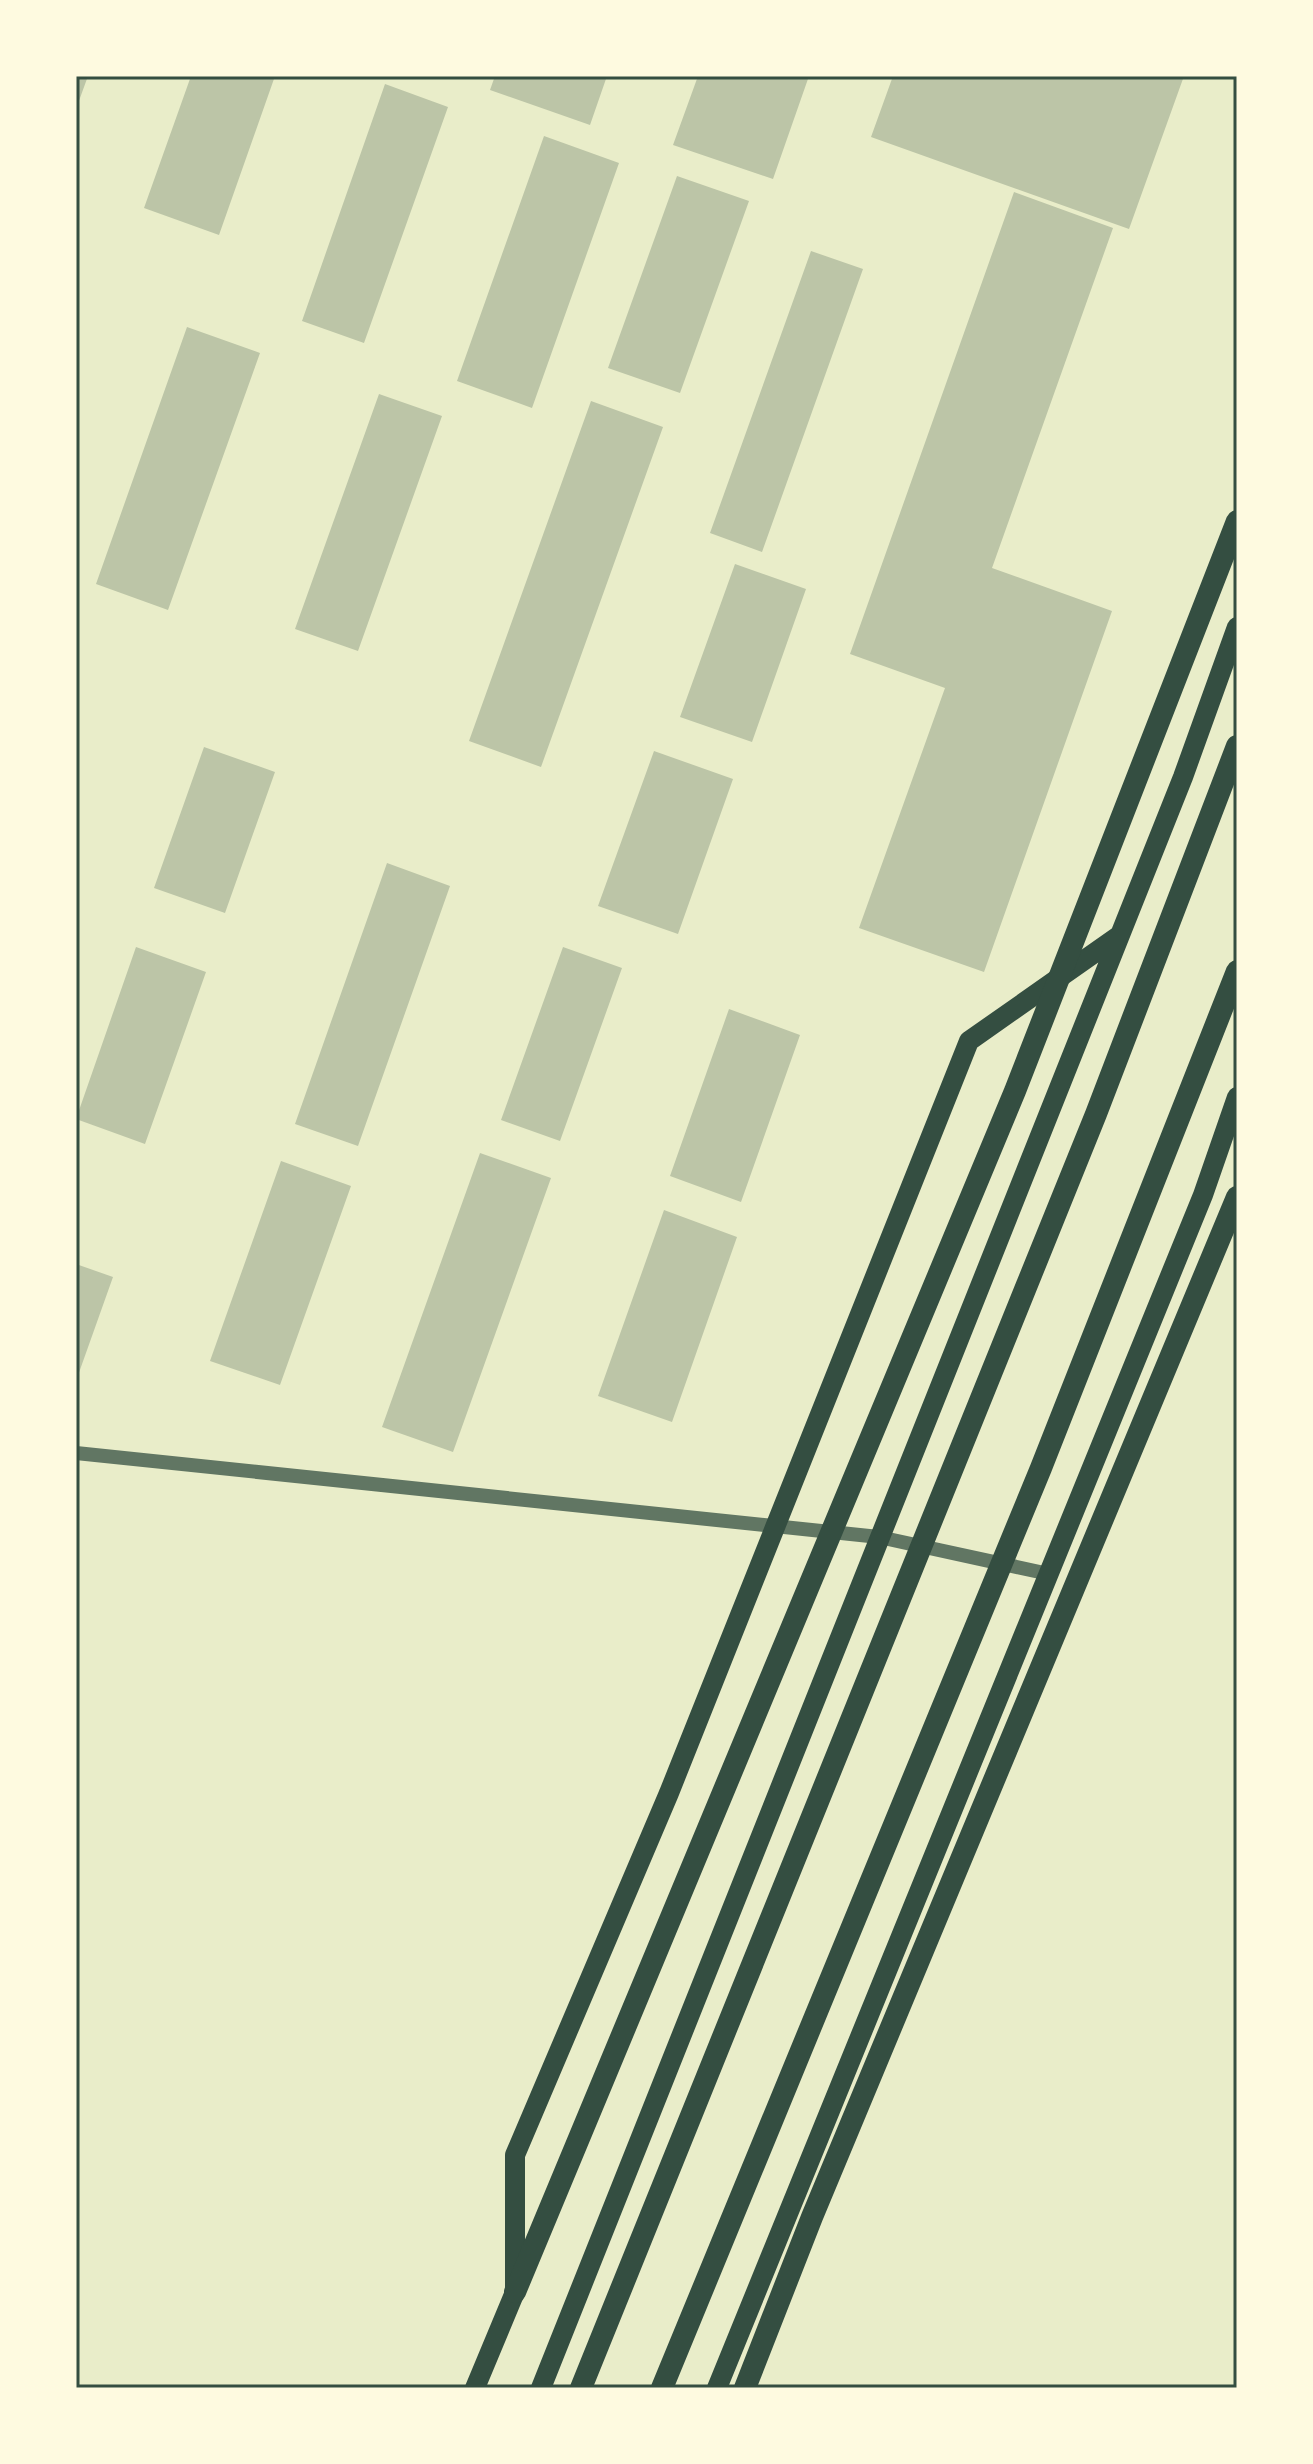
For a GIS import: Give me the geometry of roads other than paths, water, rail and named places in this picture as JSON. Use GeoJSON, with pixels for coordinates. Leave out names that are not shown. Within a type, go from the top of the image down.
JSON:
{"type":"FeatureCollection","features":[{"type":"Feature","properties":{"kind":"highway"},"geometry":{"type":"LineString","coordinates":[[515,2292],[1015,1091],[1237,521]]}},
{"type":"Feature","properties":{"kind":"highway"},"geometry":{"type":"LineString","coordinates":[[581,2388],[1085,1143],[1237,746]]}},
{"type":"Feature","properties":{"kind":"highway"},"geometry":{"type":"LineString","coordinates":[[662,2388],[1041,1468],[1237,971]]}},
{"type":"Feature","properties":{"kind":"highway"},"geometry":{"type":"LineString","coordinates":[[745,2388],[812,2217],[1237,1197]]}},
{"type":"Feature","properties":{"kind":"main road"},"geometry":{"type":"LineString","coordinates":[[541,2388],[656,2107],[879,1537],[1183,777],[1237,627]]}},
{"type":"Feature","properties":{"kind":"main road"},"geometry":{"type":"LineString","coordinates":[[475,2388],[515,2292],[515,2155],[669,1793],[969,1041],[1120,935]]}},
{"type":"Feature","properties":{"kind":"main road"},"geometry":{"type":"LineString","coordinates":[[717,2388],[1203,1195],[1237,1097]]}},
{"type":"Feature","properties":{"kind":"street"},"geometry":{"type":"LineString","coordinates":[[76,1453],[879,1537],[1049,1574]]}}]}
